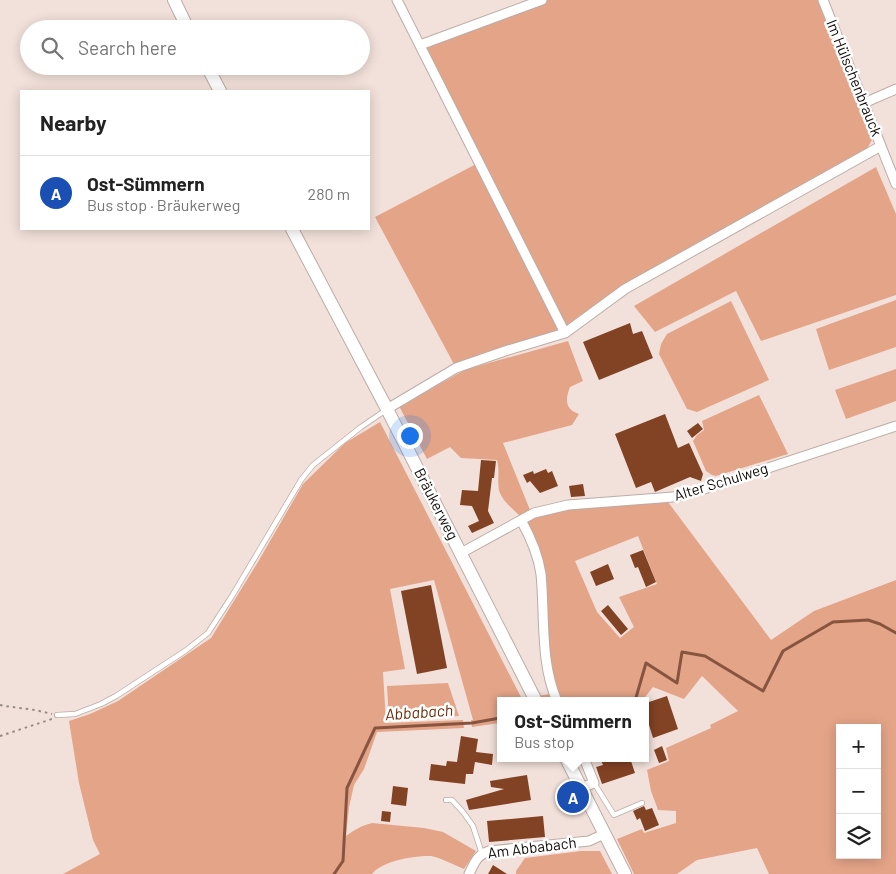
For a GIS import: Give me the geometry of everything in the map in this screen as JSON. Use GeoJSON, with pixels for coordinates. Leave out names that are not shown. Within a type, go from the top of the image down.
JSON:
{"type":"FeatureCollection","features":[{"type":"Feature","properties":{"kind":"main road"},"geometry":{"type":"LineString","coordinates":[[174,0],[184,20]]}},
{"type":"Feature","properties":{"kind":"main road"},"geometry":{"type":"LineString","coordinates":[[212,75],[219,90]]}},
{"type":"Feature","properties":{"kind":"main road","name":"Bräukerweg"},"geometry":{"type":"LineString","coordinates":[[293,230],[387,409],[534,697]]}},
{"type":"Feature","properties":{"kind":"main road"},"geometry":{"type":"LineString","coordinates":[[568,762],[625,874]]}},
{"type":"Feature","properties":{"kind":"street"},"geometry":{"type":"LineString","coordinates":[[397,0],[565,333]]}},
{"type":"Feature","properties":{"kind":"street"},"geometry":{"type":"LineString","coordinates":[[420,46],[542,0]]}},
{"type":"Feature","properties":{"kind":"street","name":"Im Hülschenbrauck"},"geometry":{"type":"LineString","coordinates":[[823,0],[896,184]]}},
{"type":"Feature","properties":{"kind":"street"},"geometry":{"type":"LineString","coordinates":[[864,103],[896,89]]}},
{"type":"Feature","properties":{"kind":"street"},"geometry":{"type":"LineString","coordinates":[[387,409],[456,368],[565,333],[625,289],[881,146]]}},
{"type":"Feature","properties":{"kind":"street","name":"Alter Schulweg"},"geometry":{"type":"LineString","coordinates":[[461,553],[534,513],[568,505],[673,498],[896,426]]}},
{"type":"Feature","properties":{"kind":"street"},"geometry":{"type":"LineString","coordinates":[[521,520],[534,543],[541,573],[548,664],[552,690],[556,697]]}},
{"type":"Feature","properties":{"kind":"street"},"geometry":{"type":"LineString","coordinates":[[582,788],[594,783],[586,762]]}},
{"type":"Feature","properties":{"kind":"street","name":"Am Abbabach"},"geometry":{"type":"LineString","coordinates":[[469,874],[475,861],[482,854],[489,851],[588,841],[604,834]]}},
{"type":"Feature","properties":{"kind":"lane"},"geometry":{"type":"LineString","coordinates":[[57,715],[75,714],[116,696],[185,651],[208,633],[301,480],[314,465],[361,427],[387,409]]}},
{"type":"Feature","properties":{"kind":"lane"},"geometry":{"type":"LineString","coordinates":[[594,783],[614,815],[642,803]]}},
{"type":"Feature","properties":{"kind":"lane"},"geometry":{"type":"LineString","coordinates":[[446,800],[452,800],[469,820],[477,835],[482,854]]}},
{"type":"Feature","properties":{"kind":"path"},"geometry":{"type":"LineString","coordinates":[[0,705],[57,715]]}},
{"type":"Feature","properties":{"kind":"path"},"geometry":{"type":"LineString","coordinates":[[0,736],[51,720]]}},
{"type":"Feature","properties":{"kind":"shaded area"},"geometry":{"type":"Polygon","coordinates":[[[542,0],[819,0],[874,136],[867,149],[770,207],[625,289],[565,333],[456,368],[375,217],[480,162],[420,45],[542,0]]]}},
{"type":"Feature","properties":{"kind":"shaded area"},"geometry":{"type":"Polygon","coordinates":[[[876,167],[896,214],[896,295],[761,341],[736,291],[655,332],[634,306],[876,167]]]}},
{"type":"Feature","properties":{"kind":"shaded area"},"geometry":{"type":"Polygon","coordinates":[[[896,300],[896,347],[829,370],[816,329],[896,300]]]}},
{"type":"Feature","properties":{"kind":"shaded area"},"geometry":{"type":"Polygon","coordinates":[[[731,301],[769,380],[697,412],[687,409],[659,354],[661,344],[667,334],[731,301]]]}},
{"type":"Feature","properties":{"kind":"shaded area"},"geometry":{"type":"Polygon","coordinates":[[[568,341],[583,381],[570,387],[568,392],[567,403],[569,407],[579,414],[572,425],[503,443],[530,510],[520,516],[502,498],[499,490],[497,460],[461,458],[450,447],[427,459],[400,405],[467,369],[568,341]]]}},
{"type":"Feature","properties":{"kind":"shaded area"},"geometry":{"type":"Polygon","coordinates":[[[896,369],[896,401],[846,419],[835,390],[896,369]]]}},
{"type":"Feature","properties":{"kind":"shaded area"},"geometry":{"type":"Polygon","coordinates":[[[759,395],[788,454],[716,476],[712,475],[706,471],[693,441],[704,430],[702,421],[759,395]]]}},
{"type":"Feature","properties":{"kind":"shaded area"},"geometry":{"type":"Polygon","coordinates":[[[380,422],[521,697],[497,697],[497,723],[472,727],[471,720],[473,720],[434,580],[390,589],[405,669],[383,672],[386,723],[463,720],[464,728],[377,732],[364,769],[354,785],[349,807],[346,836],[372,823],[424,828],[443,832],[476,851],[464,869],[438,858],[425,856],[391,862],[377,869],[372,874],[63,874],[100,854],[93,840],[79,783],[69,721],[118,701],[211,638],[303,484],[345,443],[380,422]]]}},
{"type":"Feature","properties":{"kind":"shaded area"},"geometry":{"type":"Polygon","coordinates":[[[668,502],[771,640],[814,611],[896,580],[896,874],[769,874],[757,848],[697,860],[677,874],[634,874],[617,839],[642,829],[644,833],[676,823],[676,811],[658,810],[651,791],[647,770],[669,761],[666,748],[711,728],[710,725],[738,711],[702,676],[684,699],[653,687],[645,697],[538,697],[557,693],[550,664],[546,614],[525,521],[536,515],[569,508],[668,502]],[[638,536],[575,561],[597,612],[620,638],[634,627],[619,597],[657,584],[638,536]]]}},
{"type":"Feature","properties":{"kind":"shaded area"},"geometry":{"type":"Polygon","coordinates":[[[448,683],[459,716],[389,720],[387,686],[448,683]]]}},
{"type":"Feature","properties":{"kind":"shaded area"},"geometry":{"type":"Polygon","coordinates":[[[581,851],[600,851],[612,874],[516,874],[525,858],[581,851]]]}},
{"type":"Feature","properties":{"kind":"building"},"geometry":{"type":"Polygon","coordinates":[[[630,323],[633,334],[642,331],[653,358],[599,380],[583,342],[630,323]]]}},
{"type":"Feature","properties":{"kind":"building"},"geometry":{"type":"Polygon","coordinates":[[[665,414],[678,448],[689,443],[703,474],[701,481],[690,477],[655,492],[651,482],[636,488],[615,434],[665,414]]]}},
{"type":"Feature","properties":{"kind":"building"},"geometry":{"type":"Polygon","coordinates":[[[698,423],[703,429],[692,438],[687,431],[698,423]]]}},
{"type":"Feature","properties":{"kind":"building"},"geometry":{"type":"Polygon","coordinates":[[[481,460],[496,461],[488,511],[494,523],[472,533],[468,526],[479,521],[472,506],[460,505],[462,490],[478,491],[481,460]]]}},
{"type":"Feature","properties":{"kind":"building"},"geometry":{"type":"Polygon","coordinates":[[[546,469],[548,473],[552,471],[558,486],[540,493],[530,481],[527,483],[523,475],[533,471],[534,474],[546,469]]]}},
{"type":"Feature","properties":{"kind":"building"},"geometry":{"type":"Polygon","coordinates":[[[583,484],[585,496],[571,497],[569,486],[583,484]]]}},
{"type":"Feature","properties":{"kind":"building"},"geometry":{"type":"Polygon","coordinates":[[[643,550],[656,582],[646,587],[638,567],[635,568],[630,555],[643,550]]]}},
{"type":"Feature","properties":{"kind":"building"},"geometry":{"type":"Polygon","coordinates":[[[608,564],[614,579],[596,586],[590,572],[608,564]]]}},
{"type":"Feature","properties":{"kind":"building"},"geometry":{"type":"Polygon","coordinates":[[[431,585],[447,668],[417,674],[401,591],[431,585]]]}},
{"type":"Feature","properties":{"kind":"building"},"geometry":{"type":"Polygon","coordinates":[[[608,605],[628,629],[621,635],[601,611],[608,605]]]}},
{"type":"Feature","properties":{"kind":"building"},"geometry":{"type":"Polygon","coordinates":[[[667,696],[678,729],[653,738],[649,725],[649,702],[667,696]]]}},
{"type":"Feature","properties":{"kind":"building"},"geometry":{"type":"Polygon","coordinates":[[[461,736],[478,739],[476,752],[493,754],[492,765],[475,762],[473,774],[466,774],[465,784],[429,780],[431,764],[446,766],[447,761],[457,762],[461,736]]]}},
{"type":"Feature","properties":{"kind":"building"},"geometry":{"type":"Polygon","coordinates":[[[662,746],[667,760],[659,763],[654,750],[662,746]]]}},
{"type":"Feature","properties":{"kind":"building"},"geometry":{"type":"Polygon","coordinates":[[[602,762],[631,762],[635,773],[602,784],[596,767],[603,765],[602,762]]]}},
{"type":"Feature","properties":{"kind":"building"},"geometry":{"type":"Polygon","coordinates":[[[527,775],[531,800],[469,810],[466,800],[504,789],[491,787],[490,781],[527,775]]]}},
{"type":"Feature","properties":{"kind":"building"},"geometry":{"type":"Polygon","coordinates":[[[393,786],[408,788],[406,806],[391,804],[393,786]]]}},
{"type":"Feature","properties":{"kind":"building"},"geometry":{"type":"Polygon","coordinates":[[[644,806],[646,810],[652,808],[659,825],[645,831],[640,818],[637,820],[633,811],[644,806]]]}},
{"type":"Feature","properties":{"kind":"building"},"geometry":{"type":"Polygon","coordinates":[[[382,811],[391,812],[390,822],[381,821],[382,811]]]}},
{"type":"Feature","properties":{"kind":"building"},"geometry":{"type":"Polygon","coordinates":[[[543,816],[545,837],[489,842],[487,821],[543,816]]]}},
{"type":"Feature","properties":{"kind":"building"},"geometry":{"type":"Polygon","coordinates":[[[493,865],[507,874],[488,874],[493,865]]]}},
{"type":"Feature","properties":{"kind":"waterway","name":"Abbabach"},"geometry":{"type":"LineString","coordinates":[[636,697],[646,663],[677,683],[682,652],[705,656],[763,691],[783,651],[833,622],[868,620],[896,633]]}},
{"type":"Feature","properties":{"kind":"waterway","name":"Abbabach"},"geometry":{"type":"LineString","coordinates":[[334,874],[343,861],[347,788],[375,728],[472,723],[497,719]]}},
{"type":"Feature","properties":{"kind":"place","name":"Ost-Sümmern"},"geometry":{"type":"Point","coordinates":[573,797]}}]}
